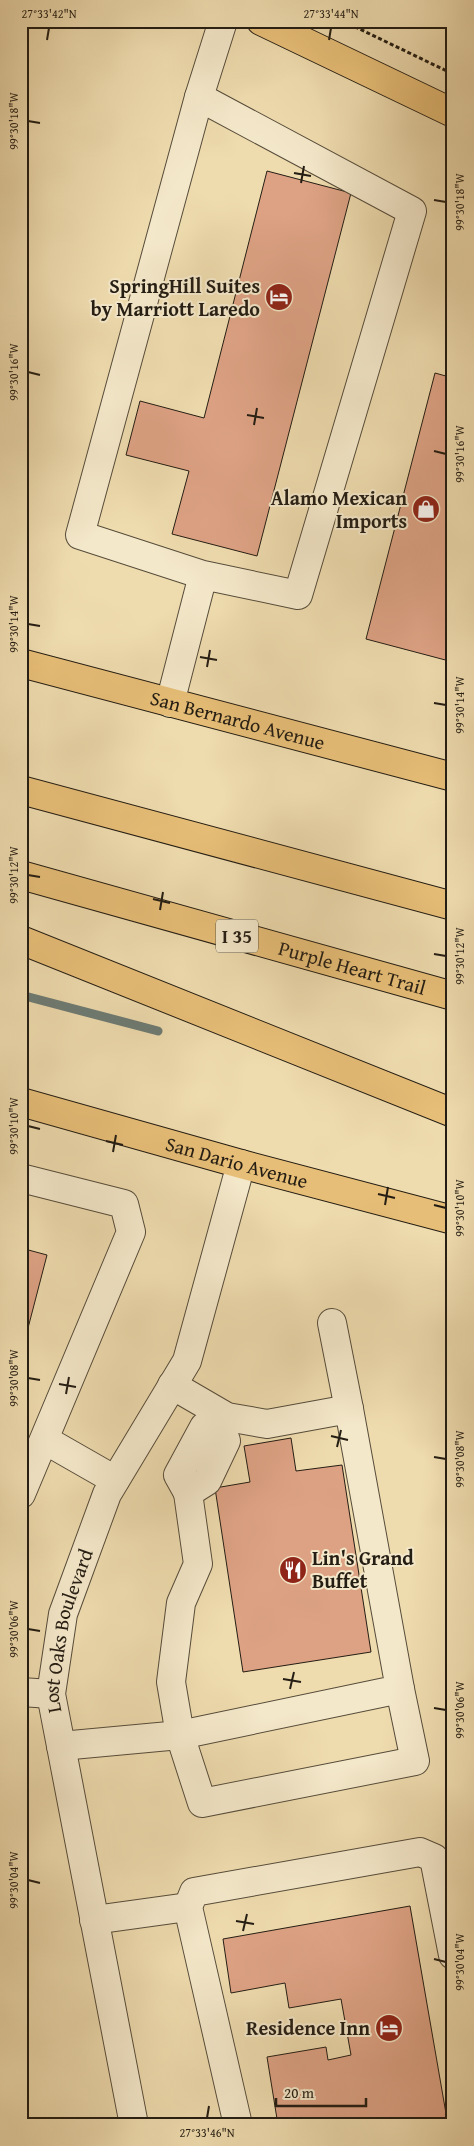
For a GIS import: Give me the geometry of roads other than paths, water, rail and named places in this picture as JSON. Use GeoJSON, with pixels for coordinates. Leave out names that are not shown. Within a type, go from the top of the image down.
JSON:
{"type":"FeatureCollection","features":[{"type":"Feature","properties":{"kind":"main road"},"geometry":{"type":"LineString","coordinates":[[261,21],[453,113]]}},
{"type":"Feature","properties":{"kind":"main road","name":"San Bernardo Avenue"},"geometry":{"type":"LineString","coordinates":[[21,663],[453,777]]}},
{"type":"Feature","properties":{"kind":"main road"},"geometry":{"type":"LineString","coordinates":[[21,790],[453,906]]}},
{"type":"Feature","properties":{"kind":"main road","name":"Purple Heart Trail"},"geometry":{"type":"LineString","coordinates":[[21,875],[453,996]]}},
{"type":"Feature","properties":{"kind":"main road"},"geometry":{"type":"LineString","coordinates":[[21,940],[453,1113]]}},
{"type":"Feature","properties":{"kind":"main road","name":"San Dario Avenue"},"geometry":{"type":"LineString","coordinates":[[21,1102],[241,1164],[453,1220]]}},
{"type":"Feature","properties":{"kind":"lane"},"geometry":{"type":"LineString","coordinates":[[199,97],[412,211],[298,595],[203,575],[80,535],[199,97],[222,21]]}},
{"type":"Feature","properties":{"kind":"lane"},"geometry":{"type":"LineString","coordinates":[[170,703],[203,575]]}},
{"type":"Feature","properties":{"kind":"lane","name":"Lost Oaks Boulevard"},"geometry":{"type":"LineString","coordinates":[[134,2125],[51,1694],[63,1614],[107,1494],[187,1361],[241,1164]]}},
{"type":"Feature","properties":{"kind":"lane"},"geometry":{"type":"LineString","coordinates":[[21,1178],[124,1204],[131,1232],[44,1440],[27,1465],[21,1494]]}},
{"type":"Feature","properties":{"kind":"lane"},"geometry":{"type":"LineString","coordinates":[[332,1323],[415,1761],[202,1803],[180,1735],[171,1682],[181,1603],[198,1564],[188,1493],[178,1475],[204,1427],[224,1422],[267,1424],[348,1409]]}},
{"type":"Feature","properties":{"kind":"lane"},"geometry":{"type":"LineString","coordinates":[[172,1385],[224,1422]]}},
{"type":"Feature","properties":{"kind":"lane"},"geometry":{"type":"LineString","coordinates":[[44,1440],[115,1480]]}},
{"type":"Feature","properties":{"kind":"lane"},"geometry":{"type":"LineString","coordinates":[[61,1746],[180,1735],[400,1689]]}},
{"type":"Feature","properties":{"kind":"lane"},"geometry":{"type":"LineString","coordinates":[[21,1692],[51,1694]]}},
{"type":"Feature","properties":{"kind":"lane"},"geometry":{"type":"LineString","coordinates":[[238,2125],[188,1907],[194,1892],[420,1852],[434,1858],[453,1955]]}},
{"type":"Feature","properties":{"kind":"lane"},"geometry":{"type":"LineString","coordinates":[[94,1920],[188,1907]]}},
{"type":"Feature","properties":{"kind":"waterway"},"geometry":{"type":"LineString","coordinates":[[21,995],[158,1031]]}},
{"type":"Feature","properties":{"kind":"place","name":"SpringHill Suites by Marriott Laredo"},"geometry":{"type":"Point","coordinates":[279,297]}},
{"type":"Feature","properties":{"kind":"place","name":"Alamo Mexican Imports"},"geometry":{"type":"Point","coordinates":[426,509]}},
{"type":"Feature","properties":{"kind":"place","name":"Lin's Grand Buffet"},"geometry":{"type":"Point","coordinates":[293,1570]}},
{"type":"Feature","properties":{"kind":"place","name":"Residence Inn"},"geometry":{"type":"Point","coordinates":[389,2028]}}]}
